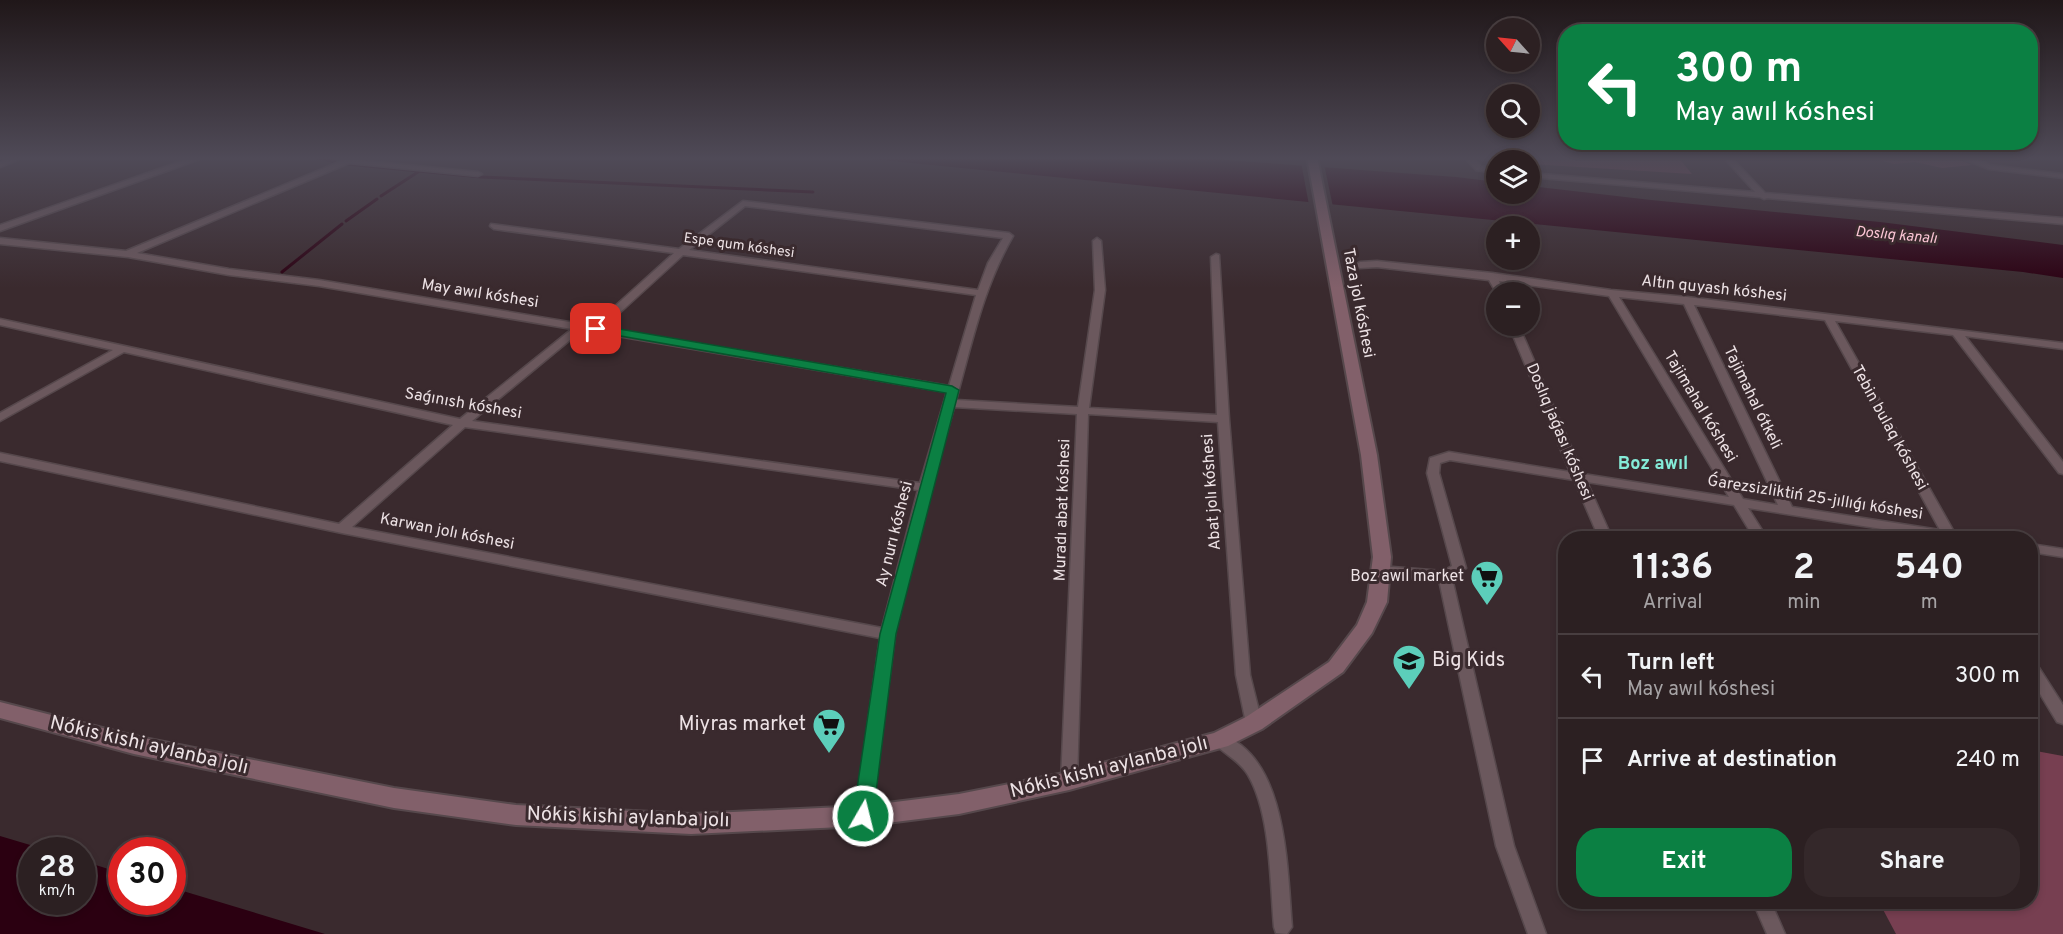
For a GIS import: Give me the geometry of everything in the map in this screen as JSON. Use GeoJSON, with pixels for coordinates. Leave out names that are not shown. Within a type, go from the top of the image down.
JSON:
{"type":"FeatureCollection","features":[{"type":"Feature","properties":{"kind":"main road","name":"Taza jol kóshesi"},"geometry":{"type":"LineString","coordinates":[[1320,201],[1369,455]]}},
{"type":"Feature","properties":{"kind":"main road","name":"Nókis kishi aylanba jolı"},"geometry":{"type":"LineString","coordinates":[[0,710],[134,745],[394,798],[516,815],[691,824],[863,816],[959,804],[1069,781],[1220,740],[1254,723],[1336,667],[1365,628],[1377,602],[1382,557],[1369,455]]}},
{"type":"Feature","properties":{"kind":"street"},"geometry":{"type":"LineString","coordinates":[[0,228],[78,201]]}},
{"type":"Feature","properties":{"kind":"street"},"geometry":{"type":"LineString","coordinates":[[128,254],[255,201]]}},
{"type":"Feature","properties":{"kind":"street"},"geometry":{"type":"LineString","coordinates":[[1809,201],[2063,221]]}},
{"type":"Feature","properties":{"kind":"street","name":"Ay nurı kóshesi"},"geometry":{"type":"LineString","coordinates":[[681,252],[743,203],[1009,236],[993,263],[981,293],[925,487],[888,634],[863,816]]}},
{"type":"Feature","properties":{"kind":"street","name":"Espe qum kóshesi"},"geometry":{"type":"LineString","coordinates":[[494,226],[981,293]]}},
{"type":"Feature","properties":{"kind":"street","name":"May awıl kóshesi"},"geometry":{"type":"LineString","coordinates":[[0,241],[128,254],[229,272],[319,283],[581,326],[951,396],[1083,410],[1223,419]]}},
{"type":"Feature","properties":{"kind":"street","name":"Muradı abat kóshesi"},"geometry":{"type":"LineString","coordinates":[[1069,781],[1083,410],[1100,291],[1097,241]]}},
{"type":"Feature","properties":{"kind":"street"},"geometry":{"type":"LineString","coordinates":[[596,329],[681,252]]}},
{"type":"Feature","properties":{"kind":"street","name":"Abat jolı kóshesi"},"geometry":{"type":"LineString","coordinates":[[1216,258],[1223,419],[1243,675],[1254,723]]}},
{"type":"Feature","properties":{"kind":"street","name":"Altın quyash kóshesi"},"geometry":{"type":"LineString","coordinates":[[1360,265],[1377,264],[1492,276],[1612,293],[1687,300],[2063,346]]}},
{"type":"Feature","properties":{"kind":"street"},"geometry":{"type":"LineString","coordinates":[[1492,276],[1495,282]]}},
{"type":"Feature","properties":{"kind":"street","name":"Tajimahal kóshesi"},"geometry":{"type":"LineString","coordinates":[[1612,293],[1756,531]]}},
{"type":"Feature","properties":{"kind":"street","name":"Tajimahal ótkeli"},"geometry":{"type":"LineString","coordinates":[[1687,300],[1787,510]]}},
{"type":"Feature","properties":{"kind":"street","name":"Tebin bulaq kóshesi"},"geometry":{"type":"LineString","coordinates":[[1828,317],[1951,531]]}},
{"type":"Feature","properties":{"kind":"street","name":"Saǵınısh kóshesi"},"geometry":{"type":"LineString","coordinates":[[0,322],[462,423],[925,487]]}},
{"type":"Feature","properties":{"kind":"street"},"geometry":{"type":"LineString","coordinates":[[342,529],[462,423],[581,326]]}},
{"type":"Feature","properties":{"kind":"street"},"geometry":{"type":"LineString","coordinates":[[1956,332],[2063,470]]}},
{"type":"Feature","properties":{"kind":"street","name":"Doslıq jaǵası kóshesi"},"geometry":{"type":"LineString","coordinates":[[1518,336],[1602,531]]}},
{"type":"Feature","properties":{"kind":"street"},"geometry":{"type":"LineString","coordinates":[[0,418],[122,349]]}},
{"type":"Feature","properties":{"kind":"street","name":"Ǵarezsizliktiń 25-jıllıǵı kóshesi"},"geometry":{"type":"LineString","coordinates":[[1445,576],[1460,568],[1433,473],[1434,461],[1449,456],[1578,475],[1913,531]]}},
{"type":"Feature","properties":{"kind":"street","name":"Karwan jolı kóshesi"},"geometry":{"type":"LineString","coordinates":[[0,457],[342,529],[888,634]]}},
{"type":"Feature","properties":{"kind":"street"},"geometry":{"type":"LineString","coordinates":[[2038,549],[2063,553]]}},
{"type":"Feature","properties":{"kind":"street"},"geometry":{"type":"LineString","coordinates":[[1380,571],[1445,576],[1505,846],[1537,934]]}},
{"type":"Feature","properties":{"kind":"street"},"geometry":{"type":"LineString","coordinates":[[2038,678],[2063,718]]}},
{"type":"Feature","properties":{"kind":"street"},"geometry":{"type":"LineString","coordinates":[[1220,740],[1244,757],[1257,776],[1269,806],[1283,927]]}},
{"type":"Feature","properties":{"kind":"street"},"geometry":{"type":"LineString","coordinates":[[1765,909],[1776,934]]}},
{"type":"Feature","properties":{"kind":"shaded area"},"geometry":{"type":"Polygon","coordinates":[[[2038,751],[2063,756],[2063,934],[1896,934],[1883,909],[2038,909],[2038,751]]]}},
{"type":"Feature","properties":{"kind":"water","name":"Doslıq kanalı"},"geometry":{"type":"Polygon","coordinates":[[[1295,201],[1486,201],[1486,204],[1540,204],[1540,201],[1657,201],[1880,222],[2063,245],[2063,278],[2023,272],[1540,225],[1540,216],[1486,216],[1486,219],[1295,201]]]}},
{"type":"Feature","properties":{"kind":"water"},"geometry":{"type":"Polygon","coordinates":[[[0,836],[18,841],[18,915],[96,915],[96,865],[108,869],[108,915],[186,915],[186,892],[325,934],[0,934],[0,836]]]}},
{"type":"Feature","properties":{"kind":"pier"},"geometry":{"type":"Polygon","coordinates":[[[1308,201],[1332,201],[1333,207],[1309,205],[1308,201]]]}},
{"type":"Feature","properties":{"kind":"waterway"},"geometry":{"type":"LineString","coordinates":[[346,221],[375,201]]}},
{"type":"Feature","properties":{"kind":"waterway"},"geometry":{"type":"LineString","coordinates":[[282,272],[342,224]]}},
{"type":"Feature","properties":{"kind":"place","name":"Boz awıl market"},"geometry":{"type":"Point","coordinates":[1487,606]}},
{"type":"Feature","properties":{"kind":"place","name":"Big Kids"},"geometry":{"type":"Point","coordinates":[1409,690]}},
{"type":"Feature","properties":{"kind":"place","name":"Miyras market"},"geometry":{"type":"Point","coordinates":[829,754]}},
{"type":"Feature","properties":{"kind":"district","name":"Boz awıl"},"geometry":{"type":"Point","coordinates":[1653,464]}},
{"type":"Feature","properties":{"kind":"route"},"geometry":{"type":"LineString","coordinates":[[596,329],[952,390],[888,634],[863,816]]}}]}
